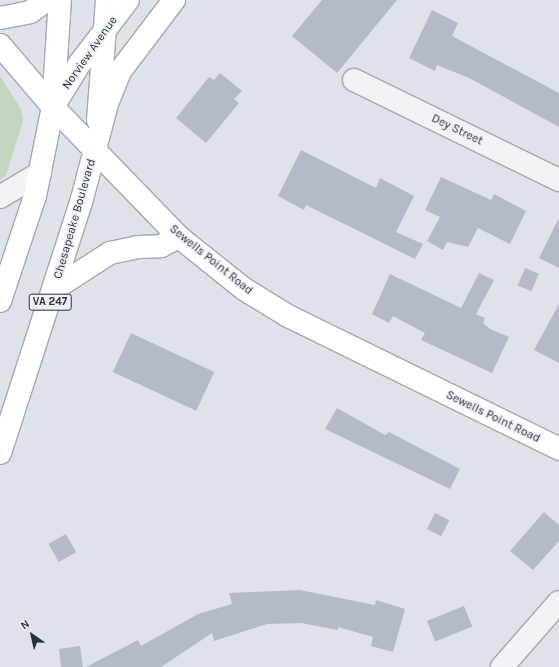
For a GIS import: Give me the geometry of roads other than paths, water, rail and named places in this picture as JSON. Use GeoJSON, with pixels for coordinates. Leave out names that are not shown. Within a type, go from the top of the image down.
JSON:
{"type":"FeatureCollection","features":[{"type":"Feature","properties":{"kind":"main road"},"geometry":{"type":"LineString","coordinates":[[0,18],[30,12],[47,0]]}},
{"type":"Feature","properties":{"kind":"main road"},"geometry":{"type":"LineString","coordinates":[[0,301],[40,173],[54,107],[60,0]]}},
{"type":"Feature","properties":{"kind":"main road","name":"Chesapeake Boulevard"},"geometry":{"type":"LineString","coordinates":[[0,453],[54,289],[94,151],[107,26],[107,0]]}},
{"type":"Feature","properties":{"kind":"main road","name":"Norview Avenue"},"geometry":{"type":"LineString","coordinates":[[54,107],[107,26],[128,0]]}},
{"type":"Feature","properties":{"kind":"main road","name":"VA 247"},"geometry":{"type":"LineString","coordinates":[[94,151],[121,70],[174,0]]}},
{"type":"Feature","properties":{"kind":"main road","name":"Sewells Point Road"},"geometry":{"type":"LineString","coordinates":[[0,45],[94,151],[179,237],[244,289],[288,316],[559,449]]}},
{"type":"Feature","properties":{"kind":"main road"},"geometry":{"type":"LineString","coordinates":[[54,289],[110,253],[138,246],[161,246],[179,237]]}},
{"type":"Feature","properties":{"kind":"street","name":"Dey Street"},"geometry":{"type":"LineString","coordinates":[[354,80],[559,180]]}},
{"type":"Feature","properties":{"kind":"street"},"geometry":{"type":"LineString","coordinates":[[0,197],[40,173]]}},
{"type":"Feature","properties":{"kind":"street"},"geometry":{"type":"LineString","coordinates":[[502,667],[559,602]]}}]}
